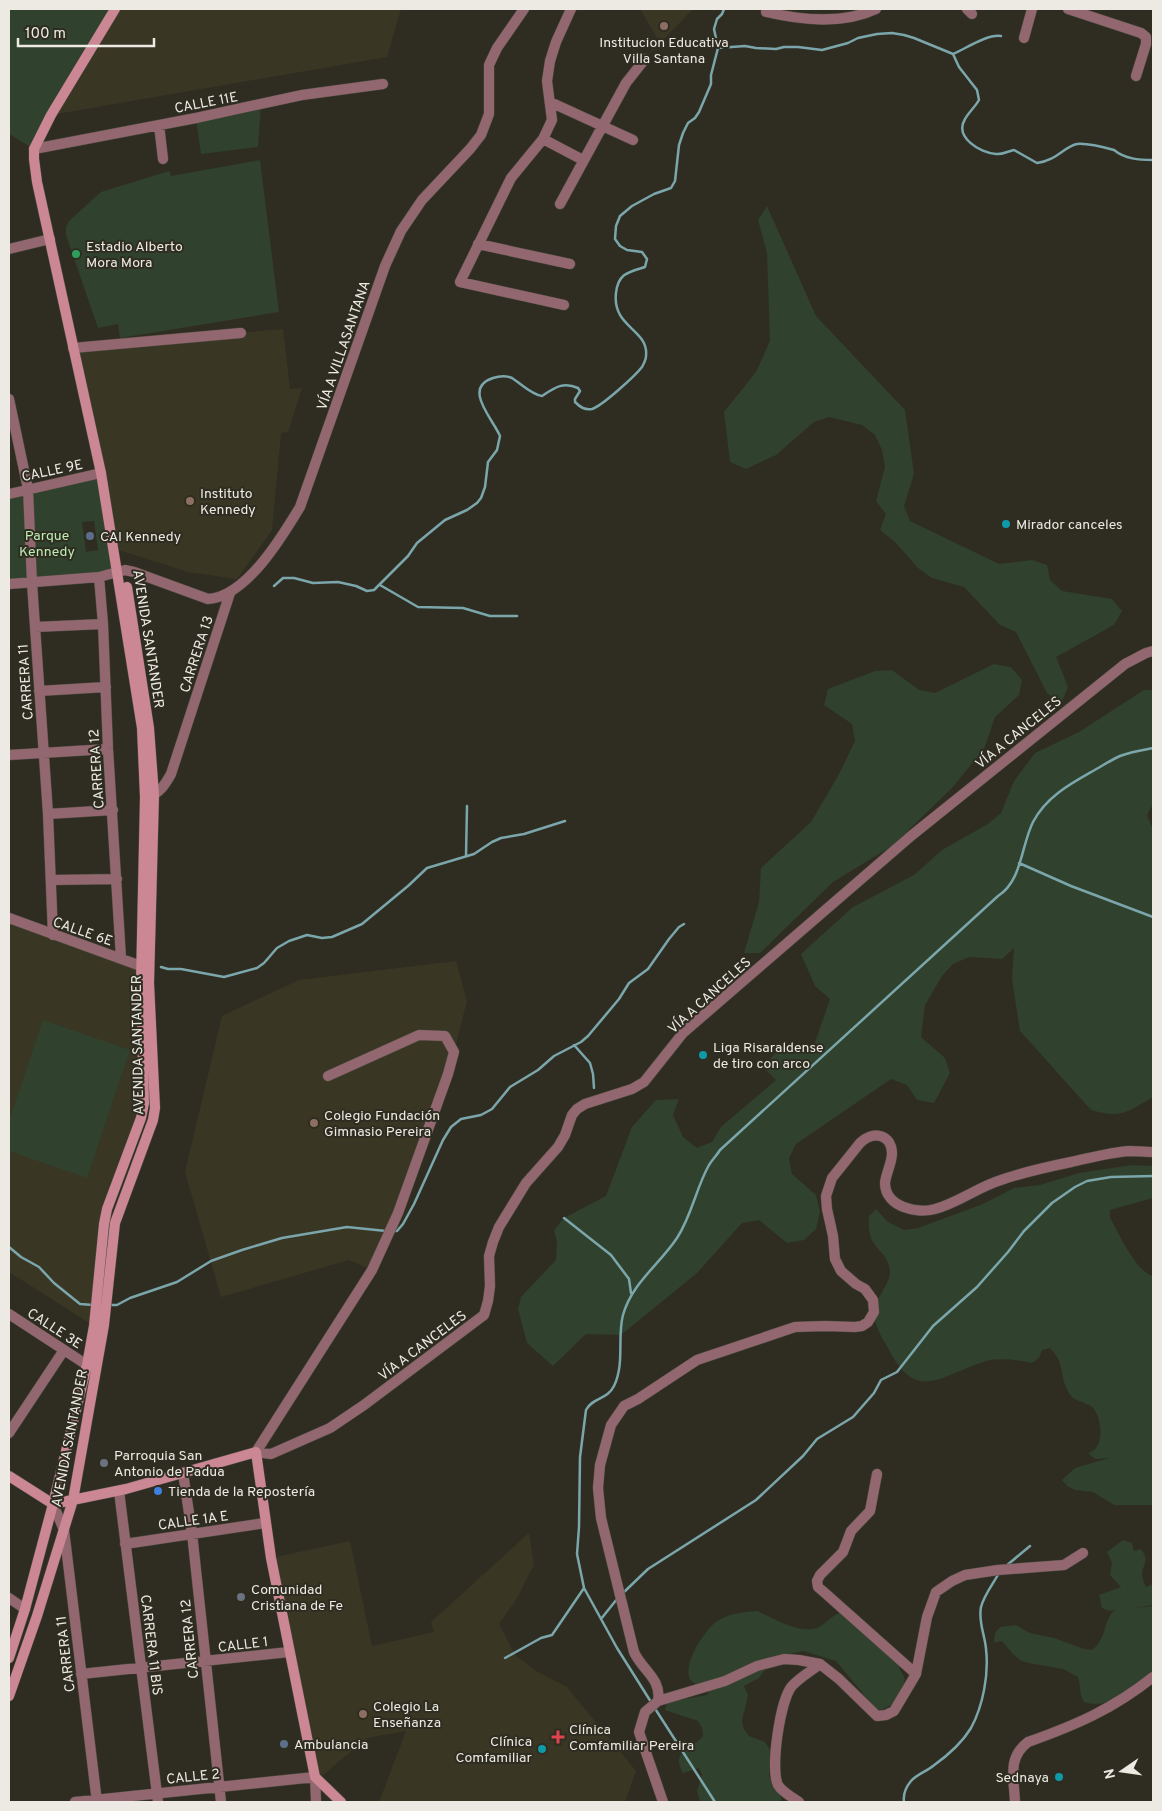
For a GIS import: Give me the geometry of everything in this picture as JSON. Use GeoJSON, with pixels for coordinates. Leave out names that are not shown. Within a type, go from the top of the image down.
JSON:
{"type":"FeatureCollection","features":[{"type":"Feature","properties":{"kind":"street"},"geometry":{"type":"LineString","coordinates":[[34,148],[51,115],[115,9]]}},
{"type":"Feature","properties":{"kind":"street","name":"VÍA A VILLASANTANA"},"geometry":{"type":"LineString","coordinates":[[121,571],[208,599],[219,598],[230,593],[250,575],[279,542],[300,507],[389,257],[401,231],[422,200],[482,135],[489,114],[490,65],[497,48],[524,9]]}},
{"type":"Feature","properties":{"kind":"street"},"geometry":{"type":"LineString","coordinates":[[564,305],[460,282],[511,178],[543,139],[552,120],[547,81],[550,61],[556,42],[571,9]]}},
{"type":"Feature","properties":{"kind":"street"},"geometry":{"type":"LineString","coordinates":[[765,13],[799,18],[841,19],[876,9]]}},
{"type":"Feature","properties":{"kind":"street"},"geometry":{"type":"LineString","coordinates":[[1024,38],[1032,9]]}},
{"type":"Feature","properties":{"kind":"street"},"geometry":{"type":"LineString","coordinates":[[1068,9],[1141,33],[1146,37],[1146,44],[1136,76]]}},
{"type":"Feature","properties":{"kind":"street"},"geometry":{"type":"LineString","coordinates":[[560,204],[626,82],[645,59]]}},
{"type":"Feature","properties":{"kind":"street","name":"CALLE 11E"},"geometry":{"type":"LineString","coordinates":[[34,148],[159,125],[302,95],[383,84]]}},
{"type":"Feature","properties":{"kind":"street"},"geometry":{"type":"LineString","coordinates":[[550,102],[633,140]]}},
{"type":"Feature","properties":{"kind":"street"},"geometry":{"type":"LineString","coordinates":[[159,125],[162,159]]}},
{"type":"Feature","properties":{"kind":"street"},"geometry":{"type":"LineString","coordinates":[[543,139],[583,160]]}},
{"type":"Feature","properties":{"kind":"street","name":"AVENIDA SANTANDER"},"geometry":{"type":"LineString","coordinates":[[9,1658],[25,1609],[53,1504],[87,1365],[94,1326],[107,1210],[141,1118],[144,1103],[149,728],[121,571],[110,528],[101,474],[37,182],[34,148]]}},
{"type":"Feature","properties":{"kind":"street"},"geometry":{"type":"LineString","coordinates":[[9,249],[50,239]]}},
{"type":"Feature","properties":{"kind":"street"},"geometry":{"type":"LineString","coordinates":[[478,244],[570,264]]}},
{"type":"Feature","properties":{"kind":"street"},"geometry":{"type":"LineString","coordinates":[[74,348],[241,333]]}},
{"type":"Feature","properties":{"kind":"street","name":"CARRERA 11"},"geometry":{"type":"LineString","coordinates":[[9,399],[28,490],[32,582],[48,814],[53,935]]}},
{"type":"Feature","properties":{"kind":"street","name":"CALLE 9E"},"geometry":{"type":"LineString","coordinates":[[9,494],[101,474]]}},
{"type":"Feature","properties":{"kind":"street"},"geometry":{"type":"LineString","coordinates":[[9,584],[99,577],[121,571]]}},
{"type":"Feature","properties":{"kind":"street","name":"CARRERA 12"},"geometry":{"type":"LineString","coordinates":[[99,577],[121,958]]}},
{"type":"Feature","properties":{"kind":"street","name":"CARRERA 13"},"geometry":{"type":"LineString","coordinates":[[149,796],[167,782],[171,774],[230,593]]}},
{"type":"Feature","properties":{"kind":"street"},"geometry":{"type":"LineString","coordinates":[[35,627],[103,624]]}},
{"type":"Feature","properties":{"kind":"street","name":"VÍA A CANCELES"},"geometry":{"type":"LineString","coordinates":[[256,1452],[271,1454],[330,1428],[364,1405],[484,1315],[490,1286],[489,1256],[496,1234],[526,1184],[558,1147],[577,1109],[585,1104],[632,1089],[644,1082],[683,1034],[911,836],[1125,664],[1153,651]]}},
{"type":"Feature","properties":{"kind":"street"},"geometry":{"type":"LineString","coordinates":[[39,691],[106,687]]}},
{"type":"Feature","properties":{"kind":"street"},"geometry":{"type":"LineString","coordinates":[[9,755],[108,749]]}},
{"type":"Feature","properties":{"kind":"street"},"geometry":{"type":"LineString","coordinates":[[48,814],[113,810]]}},
{"type":"Feature","properties":{"kind":"street"},"geometry":{"type":"LineString","coordinates":[[51,880],[117,879]]}},
{"type":"Feature","properties":{"kind":"street","name":"CALLE 6E"},"geometry":{"type":"LineString","coordinates":[[9,918],[145,967]]}},
{"type":"Feature","properties":{"kind":"street","name":"AVENIDA SANTANDER"},"geometry":{"type":"LineString","coordinates":[[9,1696],[73,1500],[104,1325],[115,1223],[153,1120],[155,1108],[145,967]]}},
{"type":"Feature","properties":{"kind":"street"},"geometry":{"type":"LineString","coordinates":[[316,1802],[316,1779],[289,1652],[265,1523],[256,1452],[372,1270],[398,1214],[448,1074],[454,1052],[445,1036],[418,1035],[328,1076]]}},
{"type":"Feature","properties":{"kind":"street"},"geometry":{"type":"LineString","coordinates":[[658,1701],[660,1694],[657,1683],[653,1676],[638,1661],[634,1652],[602,1518],[598,1488],[600,1465],[607,1435],[611,1425],[624,1406],[638,1399],[697,1360],[795,1327],[855,1327],[862,1326],[868,1322],[874,1312],[873,1300],[865,1288],[856,1284],[841,1271],[835,1259],[833,1236],[827,1209],[827,1190],[832,1178],[860,1143],[865,1138],[874,1135],[887,1139],[892,1154],[885,1182],[886,1189],[892,1199],[900,1205],[920,1211],[940,1208],[1000,1180],[1050,1166],[1130,1151],[1153,1152]]}},
{"type":"Feature","properties":{"kind":"street","name":"CALLE 3E"},"geometry":{"type":"LineString","coordinates":[[10,1317],[87,1365]]}},
{"type":"Feature","properties":{"kind":"street"},"geometry":{"type":"LineString","coordinates":[[9,1433],[64,1350]]}},
{"type":"Feature","properties":{"kind":"street"},"geometry":{"type":"LineString","coordinates":[[9,1476],[53,1504],[119,1491],[256,1452]]}},
{"type":"Feature","properties":{"kind":"street","name":"CARRERA 12"},"geometry":{"type":"LineString","coordinates":[[183,1473],[192,1534],[221,1802]]}},
{"type":"Feature","properties":{"kind":"street"},"geometry":{"type":"LineString","coordinates":[[877,1474],[870,1512],[850,1531],[843,1552],[820,1575],[817,1581],[818,1586],[825,1593],[916,1674]]}},
{"type":"Feature","properties":{"kind":"street","name":"CARRERA 11 BIS"},"geometry":{"type":"LineString","coordinates":[[119,1491],[158,1798]]}},
{"type":"Feature","properties":{"kind":"street","name":"CARRERA 11"},"geometry":{"type":"LineString","coordinates":[[53,1504],[64,1530],[97,1801]]}},
{"type":"Feature","properties":{"kind":"street","name":"CALLE 1A E"},"geometry":{"type":"LineString","coordinates":[[126,1544],[265,1523]]}},
{"type":"Feature","properties":{"kind":"street"},"geometry":{"type":"LineString","coordinates":[[663,1802],[639,1732],[645,1712],[658,1701],[726,1681],[757,1666],[784,1659],[808,1660],[820,1664],[839,1679],[877,1716],[886,1715],[894,1711],[916,1674],[926,1617],[936,1592],[965,1575],[998,1570],[1064,1565],[1083,1553]]}},
{"type":"Feature","properties":{"kind":"street"},"geometry":{"type":"LineString","coordinates":[[9,1598],[25,1609]]}},
{"type":"Feature","properties":{"kind":"street","name":"CALLE 1"},"geometry":{"type":"LineString","coordinates":[[82,1674],[289,1652]]}},
{"type":"Feature","properties":{"kind":"street"},"geometry":{"type":"LineString","coordinates":[[799,1802],[782,1790],[778,1784],[775,1761],[783,1706],[792,1687],[820,1664]]}},
{"type":"Feature","properties":{"kind":"street"},"geometry":{"type":"LineString","coordinates":[[1015,1802],[1013,1766],[1015,1755],[1020,1748],[1028,1742],[1100,1713],[1127,1698],[1153,1677]]}},
{"type":"Feature","properties":{"kind":"street"},"geometry":{"type":"LineString","coordinates":[[316,1779],[341,1802]]}},
{"type":"Feature","properties":{"kind":"street","name":"CALLE 2"},"geometry":{"type":"LineString","coordinates":[[75,1802],[158,1798],[220,1788],[316,1779]]}},
{"type":"Feature","properties":{"kind":"shaded area"},"geometry":{"type":"Polygon","coordinates":[[[115,9],[401,9],[387,57],[51,115],[115,9]]]}},
{"type":"Feature","properties":{"kind":"shaded area","name":"Institucion Educativa Villa Santana"},"geometry":{"type":"Polygon","coordinates":[[[640,9],[693,9],[645,59],[659,41],[640,9]]]}},
{"type":"Feature","properties":{"kind":"shaded area","name":"Instituto Kennedy"},"geometry":{"type":"Polygon","coordinates":[[[283,329],[290,389],[302,388],[288,432],[281,433],[272,530],[237,579],[188,572],[119,550],[110,528],[73,348],[283,329]]]}},
{"type":"Feature","properties":{"kind":"shaded area"},"geometry":{"type":"Polygon","coordinates":[[[9,918],[141,966],[144,1103],[107,1210],[94,1326],[9,1272],[9,918]]]}},
{"type":"Feature","properties":{"kind":"shaded area","name":"Colegio Fundación Gimnasio Pereira"},"geometry":{"type":"Polygon","coordinates":[[[456,961],[467,1001],[454,1052],[372,1270],[349,1260],[221,1297],[185,1172],[222,1016],[299,980],[456,961]]]}},
{"type":"Feature","properties":{"kind":"shaded area"},"geometry":{"type":"Polygon","coordinates":[[[529,1533],[534,1565],[516,1600],[499,1624],[515,1655],[538,1672],[567,1687],[636,1771],[625,1802],[379,1802],[406,1731],[367,1738],[317,1780],[271,1558],[350,1541],[372,1646],[434,1632],[431,1622],[529,1533]]]}},
{"type":"Feature","properties":{"kind":"green space"},"geometry":{"type":"Polygon","coordinates":[[[9,9],[115,9],[34,149],[9,134],[9,9]]]}},
{"type":"Feature","properties":{"kind":"green space"},"geometry":{"type":"Polygon","coordinates":[[[261,105],[258,147],[201,154],[196,119],[261,105]]]}},
{"type":"Feature","properties":{"kind":"green space"},"geometry":{"type":"Polygon","coordinates":[[[260,160],[279,312],[120,338],[118,324],[98,328],[66,235],[66,227],[69,221],[101,192],[169,171],[171,176],[260,160]]]}},
{"type":"Feature","properties":{"kind":"green space"},"geometry":{"type":"Polygon","coordinates":[[[767,206],[816,316],[905,410],[914,474],[904,506],[910,521],[999,564],[1032,560],[1047,565],[1050,580],[1062,591],[1112,599],[1122,611],[1114,625],[1056,657],[1068,687],[1061,704],[1047,693],[1016,632],[1000,625],[964,587],[932,578],[918,568],[895,542],[880,530],[886,514],[876,501],[885,467],[882,450],[875,435],[862,425],[829,417],[814,422],[776,455],[746,469],[730,462],[724,412],[756,372],[770,341],[767,253],[758,220],[767,206]]]}},
{"type":"Feature","properties":{"kind":"green space","name":"Parque Kennedy"},"geometry":{"type":"Polygon","coordinates":[[[101,473],[118,572],[9,584],[9,494],[101,473]],[[94,521],[82,522],[86,552],[98,550],[94,521]]]}},
{"type":"Feature","properties":{"kind":"green space"},"geometry":{"type":"Polygon","coordinates":[[[994,664],[1011,667],[1022,680],[1019,695],[995,717],[984,749],[952,788],[892,846],[833,882],[760,953],[744,953],[759,902],[761,868],[811,822],[838,776],[855,741],[852,724],[824,705],[828,689],[875,671],[892,670],[919,690],[935,693],[994,664]]]}},
{"type":"Feature","properties":{"kind":"green space"},"geometry":{"type":"Polygon","coordinates":[[[1144,690],[1153,690],[1153,804],[1147,815],[1153,830],[1153,1097],[1137,1107],[1117,1114],[1091,1110],[1020,1031],[1012,979],[1014,948],[1002,959],[969,957],[953,964],[942,976],[925,1005],[921,1037],[945,1058],[950,1073],[934,1103],[917,1100],[907,1085],[891,1079],[796,1144],[789,1158],[792,1174],[816,1195],[820,1212],[816,1229],[804,1240],[787,1243],[759,1220],[742,1223],[697,1273],[621,1335],[586,1334],[553,1366],[527,1343],[518,1309],[521,1297],[556,1260],[557,1242],[554,1230],[564,1218],[606,1196],[632,1127],[656,1100],[679,1099],[673,1115],[683,1137],[697,1148],[712,1142],[721,1127],[776,1080],[763,1067],[779,1049],[812,1051],[830,999],[815,986],[801,954],[853,907],[914,875],[942,850],[988,824],[1001,813],[1014,781],[1035,753],[1079,732],[1144,690]]]}},
{"type":"Feature","properties":{"kind":"green space"},"geometry":{"type":"Polygon","coordinates":[[[43,1020],[130,1050],[87,1178],[9,1151],[9,1121],[43,1020]]]}},
{"type":"Feature","properties":{"kind":"green space"},"geometry":{"type":"Polygon","coordinates":[[[1132,1165],[1153,1166],[1153,1198],[1110,1210],[1110,1218],[1134,1260],[1147,1273],[1153,1276],[1153,1505],[1114,1505],[1093,1492],[1075,1490],[1067,1486],[1062,1480],[1075,1468],[1109,1458],[1095,1459],[1088,1453],[1095,1449],[1100,1440],[1100,1427],[1097,1415],[1091,1406],[1071,1396],[1058,1359],[1050,1348],[1042,1350],[1039,1358],[1032,1363],[989,1360],[941,1378],[919,1381],[909,1376],[898,1365],[883,1340],[875,1322],[874,1313],[890,1276],[886,1258],[870,1236],[869,1216],[876,1209],[888,1222],[904,1230],[918,1228],[983,1204],[1014,1188],[1040,1185],[1079,1173],[1132,1165]]]}},
{"type":"Feature","properties":{"kind":"green space"},"geometry":{"type":"Polygon","coordinates":[[[1123,1540],[1132,1543],[1134,1551],[1141,1549],[1144,1553],[1146,1559],[1142,1574],[1143,1580],[1146,1587],[1153,1584],[1153,1605],[1134,1608],[1153,1606],[1153,1678],[1112,1701],[1094,1704],[1084,1702],[1081,1696],[1078,1677],[1063,1669],[1020,1660],[1002,1641],[994,1643],[995,1633],[1000,1627],[1016,1625],[1030,1633],[1054,1638],[1092,1650],[1101,1640],[1109,1618],[1115,1610],[1109,1611],[1102,1608],[1099,1595],[1121,1587],[1110,1575],[1112,1563],[1107,1552],[1123,1540]]]}},
{"type":"Feature","properties":{"kind":"green space"},"geometry":{"type":"Polygon","coordinates":[[[757,1611],[802,1629],[817,1628],[839,1613],[847,1616],[889,1648],[905,1679],[904,1685],[895,1702],[881,1710],[874,1707],[836,1661],[803,1651],[785,1655],[769,1664],[759,1678],[744,1686],[748,1695],[742,1721],[744,1729],[749,1736],[765,1742],[770,1750],[769,1776],[782,1799],[778,1802],[700,1802],[697,1791],[702,1775],[699,1768],[683,1773],[679,1760],[680,1755],[684,1751],[703,1736],[702,1728],[698,1721],[665,1710],[667,1702],[707,1695],[711,1688],[694,1683],[690,1679],[688,1672],[689,1664],[697,1646],[708,1630],[719,1620],[733,1614],[757,1611]]]}},
{"type":"Feature","properties":{"kind":"waterway"},"geometry":{"type":"LineString","coordinates":[[274,586],[283,578],[294,578],[313,583],[338,582],[356,586],[367,591],[374,590],[408,556],[417,543],[445,520],[477,503],[485,487],[488,462],[497,450],[500,436],[482,404],[480,389],[484,383],[495,377],[507,376],[542,396],[559,386],[573,386],[580,391],[575,402],[582,408],[592,409],[610,397],[642,367],[646,357],[645,347],[637,333],[619,314],[616,305],[616,293],[617,286],[622,277],[629,272],[645,267],[647,259],[642,252],[627,250],[620,246],[615,239],[616,226],[620,216],[632,206],[654,194],[671,188],[675,181],[679,145],[683,133],[688,123],[699,112],[711,84],[711,75],[718,48],[714,29],[717,19],[724,9]]}},
{"type":"Feature","properties":{"kind":"waterway"},"geometry":{"type":"LineString","coordinates":[[718,48],[745,46],[776,49],[798,47],[822,50],[877,34],[892,33],[904,35],[953,54],[959,67],[977,90],[979,100],[965,119],[963,132],[970,143],[983,151],[998,154],[1014,150],[1037,163],[1044,162],[1073,145],[1086,144],[1114,150],[1132,158],[1153,160]]}},
{"type":"Feature","properties":{"kind":"waterway"},"geometry":{"type":"LineString","coordinates":[[953,54],[983,39],[1001,36]]}},
{"type":"Feature","properties":{"kind":"waterway"},"geometry":{"type":"LineString","coordinates":[[380,585],[418,607],[463,608],[490,616],[517,616]]}},
{"type":"Feature","properties":{"kind":"waterway"},"geometry":{"type":"LineString","coordinates":[[651,1702],[617,1648],[584,1588],[577,1554],[580,1457],[586,1410],[592,1403],[608,1394],[614,1386],[619,1368],[621,1323],[627,1304],[639,1284],[677,1238],[710,1163],[720,1150],[1006,889],[1016,872],[1033,822],[1045,805],[1067,786],[1113,759],[1128,753],[1153,748]]}},
{"type":"Feature","properties":{"kind":"waterway"},"geometry":{"type":"LineString","coordinates":[[466,856],[467,806]]}},
{"type":"Feature","properties":{"kind":"waterway"},"geometry":{"type":"LineString","coordinates":[[161,967],[224,977],[257,968],[277,948],[289,941],[307,935],[322,938],[332,937],[362,924],[427,868],[474,854],[501,838],[524,834],[565,821]]}},
{"type":"Feature","properties":{"kind":"waterway"},"geometry":{"type":"LineString","coordinates":[[1019,863],[1071,886],[1153,917]]}},
{"type":"Feature","properties":{"kind":"waterway"},"geometry":{"type":"LineString","coordinates":[[394,1231],[397,1231],[403,1224],[414,1204],[443,1140],[451,1127],[461,1119],[481,1115],[492,1109],[510,1087],[538,1070],[554,1056],[581,1042],[588,1036],[619,999],[629,983],[648,969],[669,939],[684,924]]}},
{"type":"Feature","properties":{"kind":"waterway"},"geometry":{"type":"LineString","coordinates":[[574,1045],[590,1063],[594,1088]]}},
{"type":"Feature","properties":{"kind":"waterway"},"geometry":{"type":"LineString","coordinates":[[623,1593],[648,1569],[756,1500],[803,1456],[817,1439],[853,1417],[874,1393],[881,1380],[897,1372],[933,1326],[977,1287],[1024,1231],[1052,1203],[1087,1181],[1111,1177],[1153,1176]]}},
{"type":"Feature","properties":{"kind":"waterway"},"geometry":{"type":"LineString","coordinates":[[564,1218],[611,1255],[629,1279],[631,1293]]}},
{"type":"Feature","properties":{"kind":"waterway"},"geometry":{"type":"LineString","coordinates":[[109,1305],[117,1305],[130,1298],[177,1282],[211,1261],[282,1238],[347,1227],[386,1231]]}},
{"type":"Feature","properties":{"kind":"waterway"},"geometry":{"type":"LineString","coordinates":[[9,1247],[21,1257],[39,1267],[54,1283],[80,1304],[93,1305]]}},
{"type":"Feature","properties":{"kind":"waterway"},"geometry":{"type":"LineString","coordinates":[[1006,1566],[1030,1546]]}},
{"type":"Feature","properties":{"kind":"waterway"},"geometry":{"type":"LineString","coordinates":[[904,1802],[905,1791],[911,1781],[931,1768],[954,1749],[971,1728],[979,1710],[987,1669],[980,1618],[981,1607],[986,1594],[999,1573]]}},
{"type":"Feature","properties":{"kind":"waterway"},"geometry":{"type":"LineString","coordinates":[[505,1658],[541,1638],[552,1635],[584,1588]]}},
{"type":"Feature","properties":{"kind":"waterway"},"geometry":{"type":"LineString","coordinates":[[601,1619],[617,1599]]}},
{"type":"Feature","properties":{"kind":"waterway"},"geometry":{"type":"LineString","coordinates":[[654,1707],[715,1802]]}},
{"type":"Feature","properties":{"kind":"place","name":"Institucion Educativa Villa Santana"},"geometry":{"type":"Point","coordinates":[664,26]}},
{"type":"Feature","properties":{"kind":"place","name":"Estadio Alberto Mora Mora"},"geometry":{"type":"Point","coordinates":[76,254]}},
{"type":"Feature","properties":{"kind":"place","name":"Instituto Kennedy"},"geometry":{"type":"Point","coordinates":[190,501]}},
{"type":"Feature","properties":{"kind":"place","name":"Mirador canceles"},"geometry":{"type":"Point","coordinates":[1006,524]}},
{"type":"Feature","properties":{"kind":"place","name":"CAI Kennedy"},"geometry":{"type":"Point","coordinates":[90,536]}},
{"type":"Feature","properties":{"kind":"place","name":"Liga Risaraldense de tiro con arco"},"geometry":{"type":"Point","coordinates":[703,1055]}},
{"type":"Feature","properties":{"kind":"place","name":"Colegio Fundación Gimnasio Pereira"},"geometry":{"type":"Point","coordinates":[314,1123]}},
{"type":"Feature","properties":{"kind":"place","name":"Parroquia San Antonio de Padua"},"geometry":{"type":"Point","coordinates":[104,1463]}},
{"type":"Feature","properties":{"kind":"place","name":"Tienda de la Repostería"},"geometry":{"type":"Point","coordinates":[158,1491]}},
{"type":"Feature","properties":{"kind":"place","name":"Comunidad Cristiana de Fe"},"geometry":{"type":"Point","coordinates":[241,1597]}},
{"type":"Feature","properties":{"kind":"place","name":"Colegio La Enseñanza"},"geometry":{"type":"Point","coordinates":[363,1714]}},
{"type":"Feature","properties":{"kind":"place","name":"Clínica Comfamiliar Pereira"},"geometry":{"type":"Point","coordinates":[558,1737]}},
{"type":"Feature","properties":{"kind":"place","name":"Ambulancia"},"geometry":{"type":"Point","coordinates":[284,1744]}},
{"type":"Feature","properties":{"kind":"place","name":"Clínica Comfamiliar"},"geometry":{"type":"Point","coordinates":[542,1749]}},
{"type":"Feature","properties":{"kind":"place","name":"Sednaya"},"geometry":{"type":"Point","coordinates":[1059,1777]}}]}
